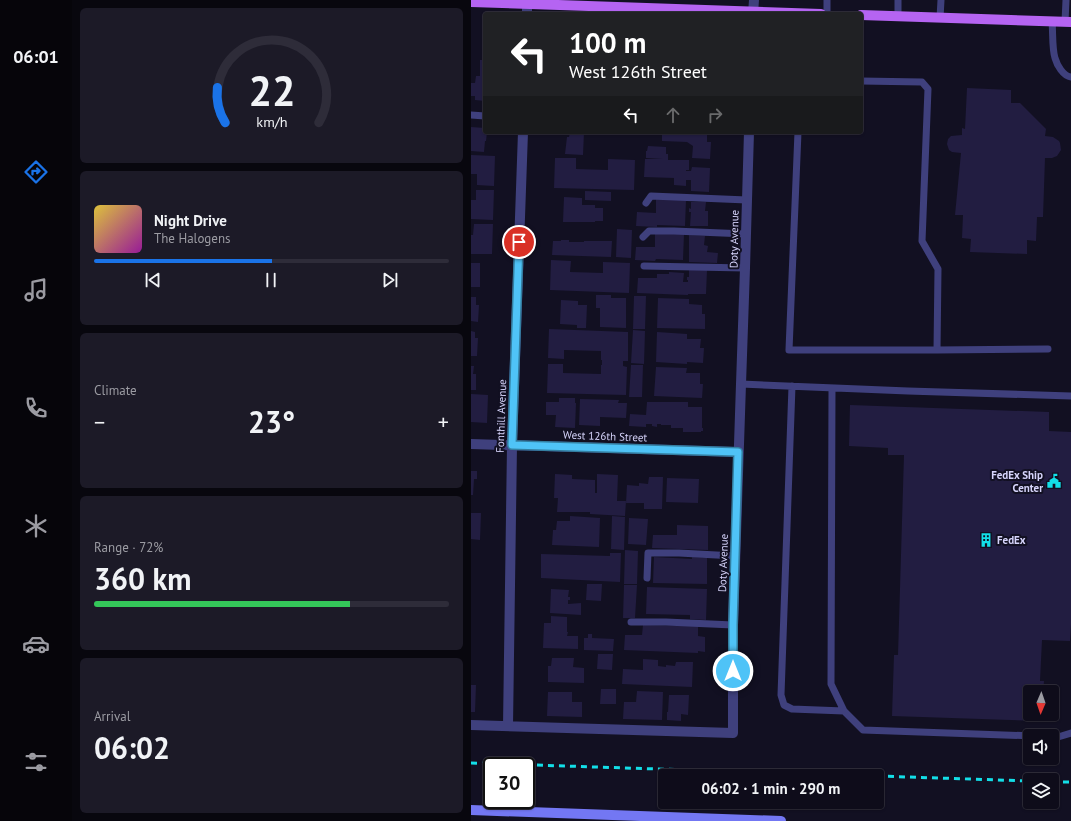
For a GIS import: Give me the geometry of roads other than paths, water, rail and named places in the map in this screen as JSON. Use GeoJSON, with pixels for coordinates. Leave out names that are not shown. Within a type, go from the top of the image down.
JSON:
{"type":"FeatureCollection","features":[{"type":"Feature","properties":{"kind":"main road"},"geometry":{"type":"LineString","coordinates":[[471,2],[492,1],[527,4],[728,12]]}},
{"type":"Feature","properties":{"kind":"main road"},"geometry":{"type":"LineString","coordinates":[[863,15],[1068,22]]}},
{"type":"Feature","properties":{"kind":"street"},"geometry":{"type":"LineString","coordinates":[[753,12],[754,0]]}},
{"type":"Feature","properties":{"kind":"street"},"geometry":{"type":"LineString","coordinates":[[527,4],[527,12]]}},
{"type":"Feature","properties":{"kind":"street","name":"Fonthill Avenue"},"geometry":{"type":"LineString","coordinates":[[508,726],[512,445],[523,134]]}},
{"type":"Feature","properties":{"kind":"street","name":"Doty Avenue"},"geometry":{"type":"LineString","coordinates":[[471,724],[733,733],[733,625],[749,134]]}},
{"type":"Feature","properties":{"kind":"street","name":"West 126th Street"},"geometry":{"type":"LineString","coordinates":[[471,444],[738,452]]}},
{"type":"Feature","properties":{"kind":"street"},"geometry":{"type":"LineString","coordinates":[[471,810],[677,819],[781,821]]}},
{"type":"Feature","properties":{"kind":"lane"},"geometry":{"type":"LineString","coordinates":[[827,0],[827,12]]}},
{"type":"Feature","properties":{"kind":"lane"},"geometry":{"type":"LineString","coordinates":[[898,0],[898,16]]}},
{"type":"Feature","properties":{"kind":"lane"},"geometry":{"type":"LineString","coordinates":[[940,18],[941,0]]}},
{"type":"Feature","properties":{"kind":"lane"},"geometry":{"type":"LineString","coordinates":[[1066,0],[1068,22]]}},
{"type":"Feature","properties":{"kind":"lane"},"geometry":{"type":"LineString","coordinates":[[1052,22],[1054,57],[1060,69],[1071,77]]}},
{"type":"Feature","properties":{"kind":"lane"},"geometry":{"type":"LineString","coordinates":[[863,81],[922,82],[928,89],[922,241],[938,269],[937,350]]}},
{"type":"Feature","properties":{"kind":"lane"},"geometry":{"type":"LineString","coordinates":[[471,115],[483,116]]}},
{"type":"Feature","properties":{"kind":"lane"},"geometry":{"type":"LineString","coordinates":[[798,134],[789,350],[1048,348]]}},
{"type":"Feature","properties":{"kind":"lane"},"geometry":{"type":"LineString","coordinates":[[646,203],[651,196],[747,200]]}},
{"type":"Feature","properties":{"kind":"lane"},"geometry":{"type":"LineString","coordinates":[[643,237],[649,231],[746,234]]}},
{"type":"Feature","properties":{"kind":"lane"},"geometry":{"type":"LineString","coordinates":[[644,266],[745,268]]}},
{"type":"Feature","properties":{"kind":"lane"},"geometry":{"type":"LineString","coordinates":[[741,384],[1071,396]]}},
{"type":"Feature","properties":{"kind":"lane"},"geometry":{"type":"LineString","coordinates":[[792,386],[781,696],[784,705],[792,709],[844,711]]}},
{"type":"Feature","properties":{"kind":"lane"},"geometry":{"type":"LineString","coordinates":[[832,388],[831,684],[844,711],[863,730],[1023,736]]}},
{"type":"Feature","properties":{"kind":"lane"},"geometry":{"type":"LineString","coordinates":[[647,578],[648,553],[735,556]]}},
{"type":"Feature","properties":{"kind":"lane"},"geometry":{"type":"LineString","coordinates":[[631,622],[733,625]]}},
{"type":"Feature","properties":{"kind":"lane"},"geometry":{"type":"LineString","coordinates":[[1059,737],[1071,733]]}},
{"type":"Feature","properties":{"kind":"railway"},"geometry":{"type":"LineString","coordinates":[[471,763],[658,769]]}},
{"type":"Feature","properties":{"kind":"railway"},"geometry":{"type":"LineString","coordinates":[[884,776],[1023,781]]}},
{"type":"Feature","properties":{"kind":"railway"},"geometry":{"type":"LineString","coordinates":[[1059,782],[1071,782]]}},
{"type":"Feature","properties":{"kind":"place","name":"FedEx Ship Center"},"geometry":{"type":"Point","coordinates":[1054,481]}},
{"type":"Feature","properties":{"kind":"place","name":"FedEx"},"geometry":{"type":"Point","coordinates":[986,540]}}]}
